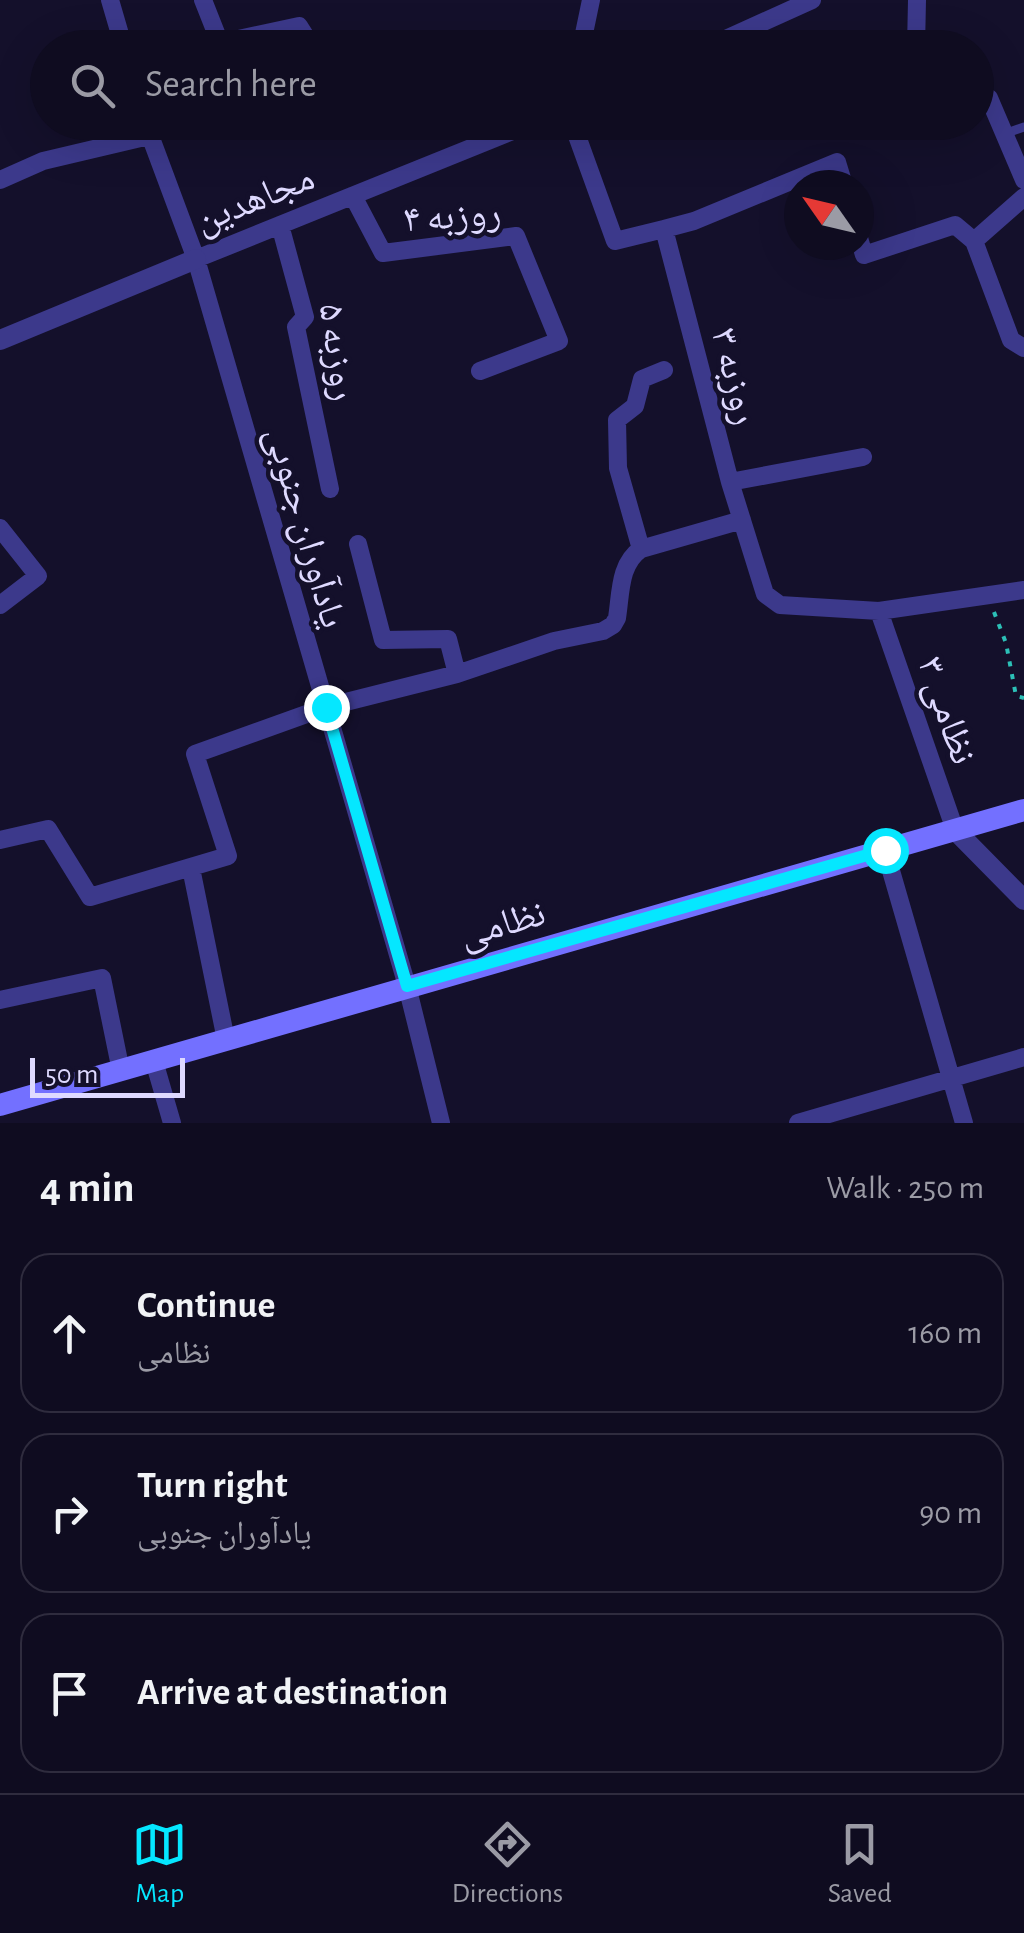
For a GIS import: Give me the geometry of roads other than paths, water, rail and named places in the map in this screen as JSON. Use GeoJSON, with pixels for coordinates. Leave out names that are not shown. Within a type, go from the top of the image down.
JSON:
{"type":"FeatureCollection","features":[{"type":"Feature","properties":{"kind":"main road","name":"نظامی"},"geometry":{"type":"LineString","coordinates":[[0,1105],[1024,810]]}},
{"type":"Feature","properties":{"kind":"street"},"geometry":{"type":"LineString","coordinates":[[110,0],[119,30]]}},
{"type":"Feature","properties":{"kind":"street"},"geometry":{"type":"LineString","coordinates":[[203,0],[215,30]]}},
{"type":"Feature","properties":{"kind":"street"},"geometry":{"type":"LineString","coordinates":[[585,30],[592,0]]}},
{"type":"Feature","properties":{"kind":"street"},"geometry":{"type":"LineString","coordinates":[[746,30],[812,0]]}},
{"type":"Feature","properties":{"kind":"street"},"geometry":{"type":"LineString","coordinates":[[916,30],[917,0]]}},
{"type":"Feature","properties":{"kind":"street"},"geometry":{"type":"LineString","coordinates":[[280,30],[300,26],[302,30]]}},
{"type":"Feature","properties":{"kind":"street"},"geometry":{"type":"LineString","coordinates":[[994,110],[1024,180]]}},
{"type":"Feature","properties":{"kind":"street"},"geometry":{"type":"LineString","coordinates":[[0,180],[44,161],[114,140]]}},
{"type":"Feature","properties":{"kind":"street","name":"یادآوران جنوبی"},"geometry":{"type":"LineString","coordinates":[[151,140],[196,259],[407,986],[440,1123]]}},
{"type":"Feature","properties":{"kind":"street","name":"مجاهدین"},"geometry":{"type":"LineString","coordinates":[[0,340],[490,140]]}},
{"type":"Feature","properties":{"kind":"street"},"geometry":{"type":"LineString","coordinates":[[579,140],[615,241],[694,221],[784,184]]}},
{"type":"Feature","properties":{"kind":"street"},"geometry":{"type":"LineString","coordinates":[[818,170],[837,162],[839,170]]}},
{"type":"Feature","properties":{"kind":"street","name":"روزبه ۴"},"geometry":{"type":"LineString","coordinates":[[352,196],[383,252],[516,236],[559,341],[480,371]]}},
{"type":"Feature","properties":{"kind":"street"},"geometry":{"type":"LineString","coordinates":[[974,241],[1024,198]]}},
{"type":"Feature","properties":{"kind":"street","name":"روزبه ۵"},"geometry":{"type":"LineString","coordinates":[[280,225],[304,317],[296,327],[330,488]]}},
{"type":"Feature","properties":{"kind":"street"},"geometry":{"type":"LineString","coordinates":[[874,252],[955,225],[974,241],[1011,340],[1024,348]]}},
{"type":"Feature","properties":{"kind":"street","name":"روزبه ۳"},"geometry":{"type":"LineString","coordinates":[[664,229],[730,482],[765,594],[780,605],[879,611]]}},
{"type":"Feature","properties":{"kind":"street"},"geometry":{"type":"LineString","coordinates":[[641,549],[618,468],[618,420],[636,406],[642,378],[664,370]]}},
{"type":"Feature","properties":{"kind":"street"},"geometry":{"type":"LineString","coordinates":[[730,482],[863,457]]}},
{"type":"Feature","properties":{"kind":"street"},"geometry":{"type":"LineString","coordinates":[[0,840],[48,829],[90,897],[228,856],[196,754],[326,707],[457,674],[554,641],[603,630],[617,618],[624,567],[630,556],[641,549],[742,520]]}},
{"type":"Feature","properties":{"kind":"street"},"geometry":{"type":"LineString","coordinates":[[0,528],[38,576],[0,604]]}},
{"type":"Feature","properties":{"kind":"street"},"geometry":{"type":"LineString","coordinates":[[358,544],[383,640],[448,639],[457,674]]}},
{"type":"Feature","properties":{"kind":"street"},"geometry":{"type":"LineString","coordinates":[[879,611],[1024,590]]}},
{"type":"Feature","properties":{"kind":"street","name":"۳ نظامی"},"geometry":{"type":"LineString","coordinates":[[879,611],[955,830]]}},
{"type":"Feature","properties":{"kind":"street"},"geometry":{"type":"LineString","coordinates":[[955,830],[1024,900]]}},
{"type":"Feature","properties":{"kind":"street"},"geometry":{"type":"LineString","coordinates":[[885,850],[964,1123]]}},
{"type":"Feature","properties":{"kind":"street"},"geometry":{"type":"LineString","coordinates":[[190,868],[226,1040]]}},
{"type":"Feature","properties":{"kind":"street"},"geometry":{"type":"LineString","coordinates":[[0,1000],[102,978],[120,1070]]}},
{"type":"Feature","properties":{"kind":"street"},"geometry":{"type":"LineString","coordinates":[[798,1123],[1024,1057]]}},
{"type":"Feature","properties":{"kind":"street"},"geometry":{"type":"LineString","coordinates":[[154,1061],[172,1123]]}},
{"type":"Feature","properties":{"kind":"lane"},"geometry":{"type":"LineString","coordinates":[[1004,134],[1024,127]]}}]}
